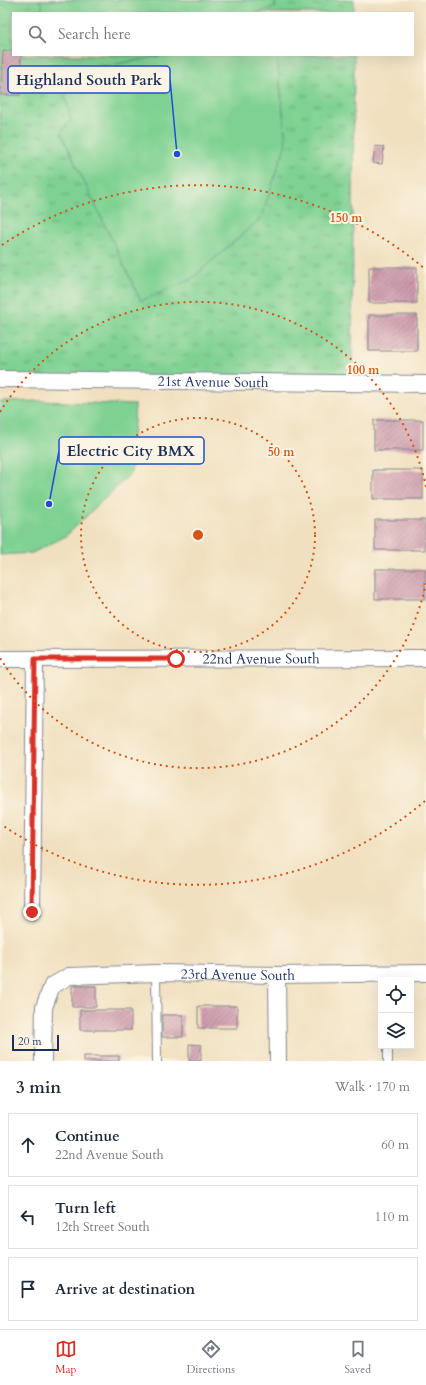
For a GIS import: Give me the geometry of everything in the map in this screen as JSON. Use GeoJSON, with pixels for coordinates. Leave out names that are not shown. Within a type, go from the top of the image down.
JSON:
{"type":"FeatureCollection","features":[{"type":"Feature","properties":{"kind":"street","name":"21st Avenue South"},"geometry":{"type":"LineString","coordinates":[[0,379],[426,384]]}},
{"type":"Feature","properties":{"kind":"street","name":"22nd Avenue South"},"geometry":{"type":"LineString","coordinates":[[0,659],[426,658]]}},
{"type":"Feature","properties":{"kind":"street"},"geometry":{"type":"LineString","coordinates":[[32,912],[35,659]]}},
{"type":"Feature","properties":{"kind":"street","name":"23rd Avenue South"},"geometry":{"type":"LineString","coordinates":[[43,1061],[44,1007],[52,986],[69,976],[156,973],[388,977],[426,973]]}},
{"type":"Feature","properties":{"kind":"street"},"geometry":{"type":"LineString","coordinates":[[277,975],[278,1061]]}},
{"type":"Feature","properties":{"kind":"lane"},"geometry":{"type":"LineString","coordinates":[[156,973],[157,1061]]}},
{"type":"Feature","properties":{"kind":"lane"},"geometry":{"type":"LineString","coordinates":[[388,1049],[388,1061]]}},
{"type":"Feature","properties":{"kind":"green space"},"geometry":{"type":"Polygon","coordinates":[[[0,0],[354,0],[354,12],[12,12],[12,56],[354,56],[352,383],[0,378],[0,0]]]}},
{"type":"Feature","properties":{"kind":"green space"},"geometry":{"type":"Polygon","coordinates":[[[39,0],[274,0],[276,7],[258,12],[42,12],[42,4],[39,0]]]}},
{"type":"Feature","properties":{"kind":"green space"},"geometry":{"type":"Polygon","coordinates":[[[161,56],[277,56],[286,143],[261,218],[190,280],[141,301],[61,133],[71,120],[65,96],[71,85],[91,77],[99,67],[161,56]]]}},
{"type":"Feature","properties":{"kind":"green space"},"geometry":{"type":"Polygon","coordinates":[[[42,401],[135,405],[131,473],[66,536],[32,553],[0,555],[0,402],[42,401]]]}},
{"type":"Feature","properties":{"kind":"building"},"geometry":{"type":"Polygon","coordinates":[[[3,51],[12,51],[12,56],[21,56],[20,95],[1,95],[3,51]]]}},
{"type":"Feature","properties":{"kind":"building"},"geometry":{"type":"Polygon","coordinates":[[[375,146],[384,147],[382,164],[373,163],[375,146]]]}},
{"type":"Feature","properties":{"kind":"building"},"geometry":{"type":"Polygon","coordinates":[[[369,267],[417,267],[417,303],[369,303],[369,267]]]}},
{"type":"Feature","properties":{"kind":"building"},"geometry":{"type":"Polygon","coordinates":[[[369,315],[417,315],[417,351],[369,351],[369,315]]]}},
{"type":"Feature","properties":{"kind":"building"},"geometry":{"type":"Polygon","coordinates":[[[374,420],[423,420],[423,450],[374,450],[374,420]]]}},
{"type":"Feature","properties":{"kind":"building"},"geometry":{"type":"Polygon","coordinates":[[[373,470],[423,470],[423,499],[373,499],[373,470]]]}},
{"type":"Feature","properties":{"kind":"building"},"geometry":{"type":"Polygon","coordinates":[[[375,520],[425,520],[425,550],[375,550],[375,520]]]}},
{"type":"Feature","properties":{"kind":"building"},"geometry":{"type":"Polygon","coordinates":[[[375,569],[425,569],[425,599],[375,599],[375,569]]]}},
{"type":"Feature","properties":{"kind":"building"},"geometry":{"type":"Polygon","coordinates":[[[72,986],[96,986],[96,1007],[72,1007],[72,986]]]}},
{"type":"Feature","properties":{"kind":"building"},"geometry":{"type":"Polygon","coordinates":[[[198,1006],[237,1006],[237,1028],[198,1028],[198,1006]]]}},
{"type":"Feature","properties":{"kind":"building"},"geometry":{"type":"Polygon","coordinates":[[[80,1010],[131,1010],[131,1030],[80,1030],[80,1010]]]}},
{"type":"Feature","properties":{"kind":"building"},"geometry":{"type":"Polygon","coordinates":[[[162,1015],[183,1015],[183,1037],[162,1037],[162,1015]]]}},
{"type":"Feature","properties":{"kind":"building"},"geometry":{"type":"Polygon","coordinates":[[[189,1044],[201,1045],[201,1061],[189,1061],[189,1044]]]}},
{"type":"Feature","properties":{"kind":"building"},"geometry":{"type":"Polygon","coordinates":[[[84,1056],[119,1056],[119,1061],[84,1061],[84,1056]]]}},
{"type":"Feature","properties":{"kind":"place","name":"Highland South Park"},"geometry":{"type":"Point","coordinates":[177,154]}},
{"type":"Feature","properties":{"kind":"place","name":"Electric City BMX"},"geometry":{"type":"Point","coordinates":[49,504]}},
{"type":"Feature","properties":{"kind":"route"},"geometry":{"type":"LineString","coordinates":[[32,912],[35,659],[176,659]]}}]}
